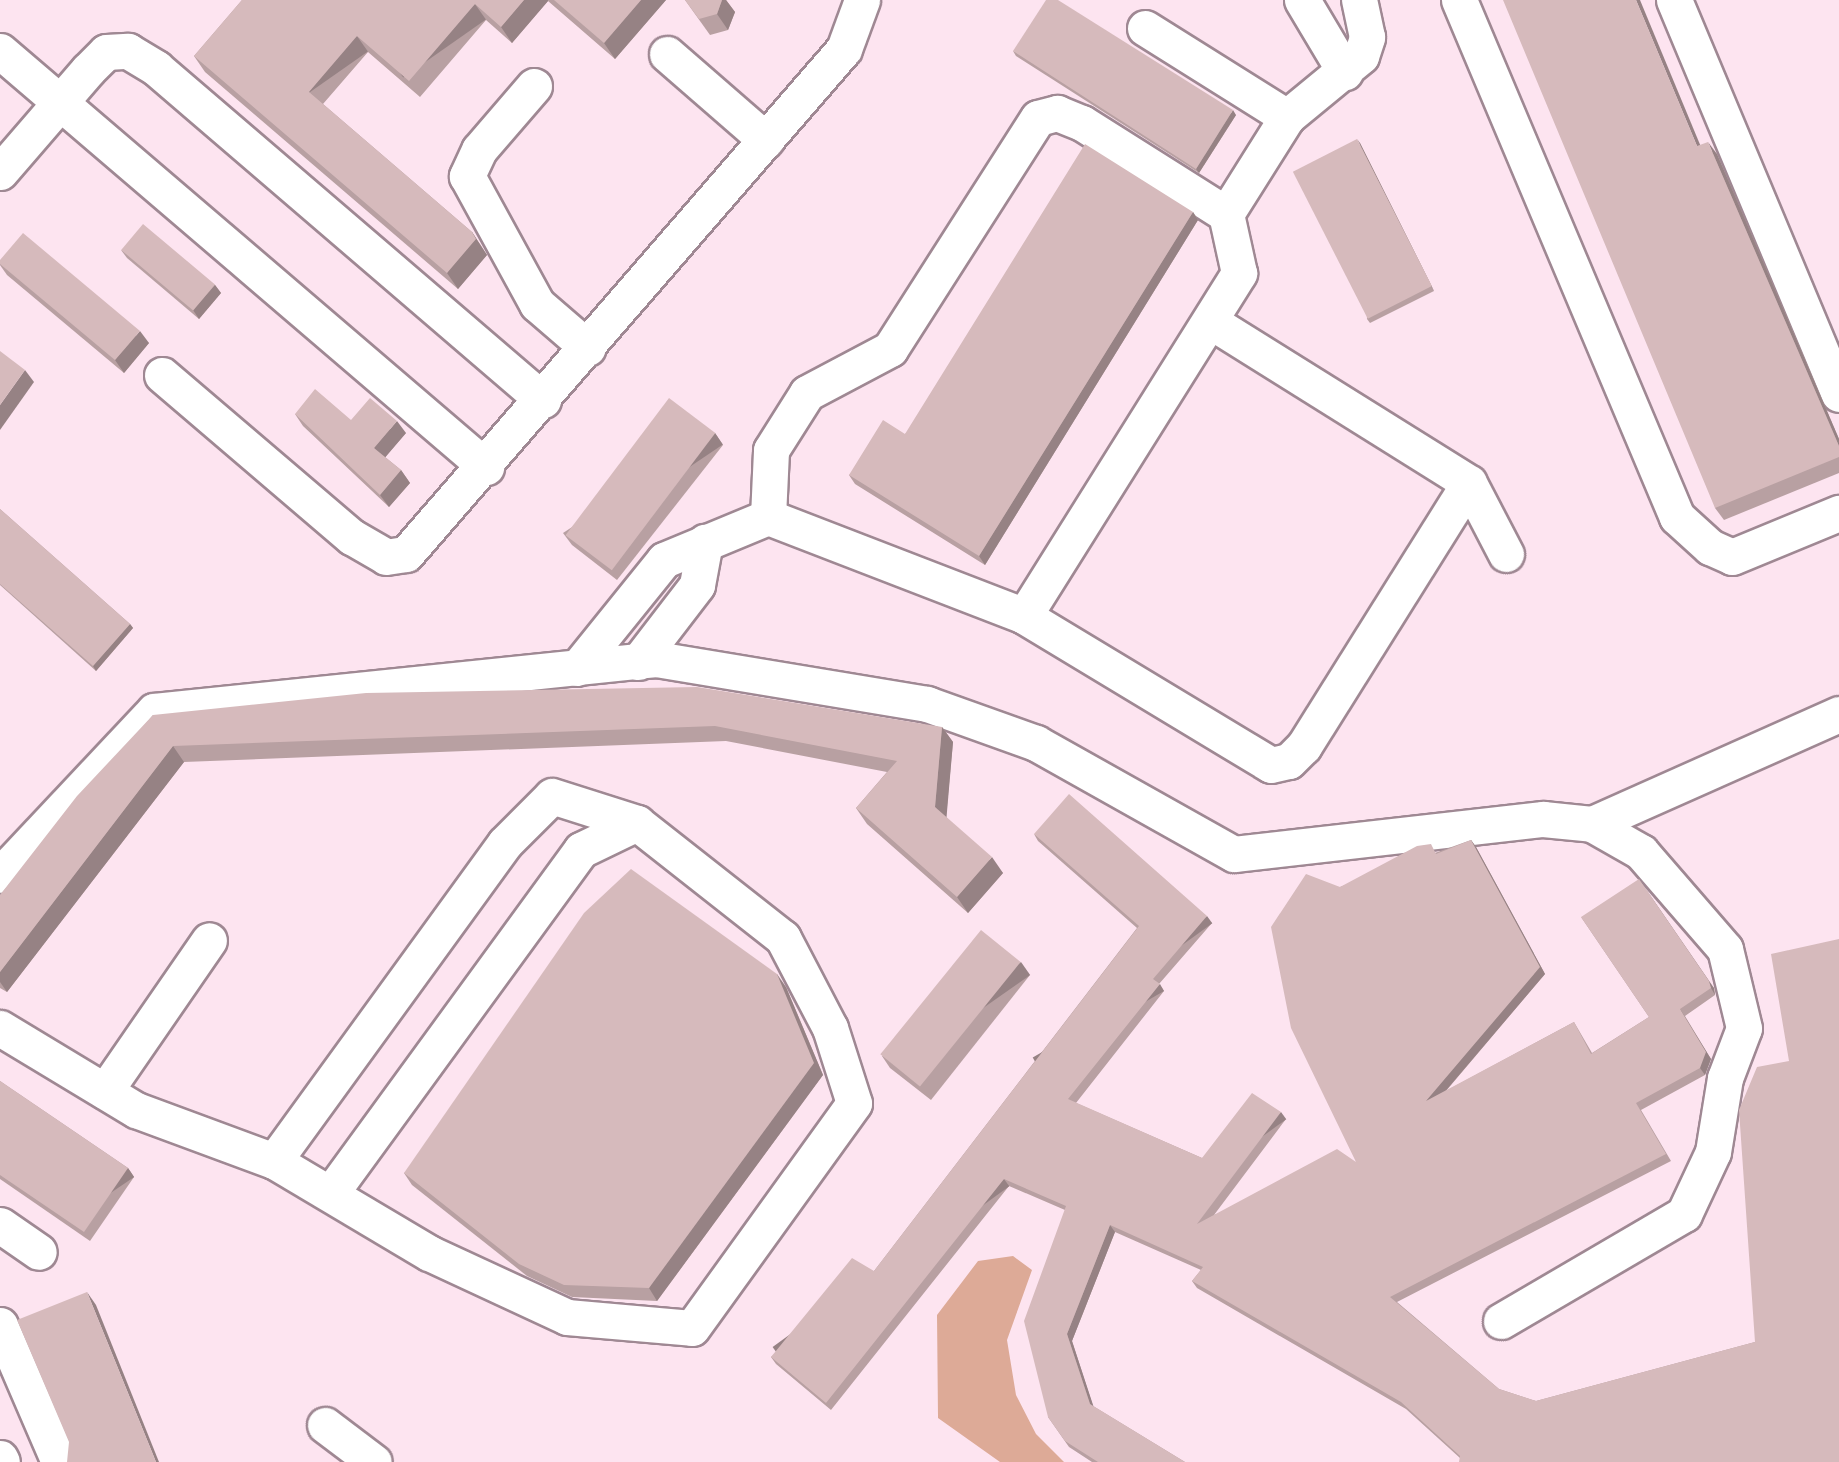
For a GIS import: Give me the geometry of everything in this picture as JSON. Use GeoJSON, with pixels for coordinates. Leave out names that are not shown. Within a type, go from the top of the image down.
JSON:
{"type":"FeatureCollection","features":[{"type":"Feature","properties":{"kind":"lane"},"geometry":{"type":"LineString","coordinates":[[162,375],[352,537],[386,557],[416,546],[845,49],[862,0]]}},
{"type":"Feature","properties":{"kind":"lane"},"geometry":{"type":"LineString","coordinates":[[1302,0],[1345,72]]}},
{"type":"Feature","properties":{"kind":"lane"},"geometry":{"type":"LineString","coordinates":[[1024,615],[1239,273],[1226,214],[1287,117],[1345,72],[1361,56],[1367,37],[1359,0]]}},
{"type":"Feature","properties":{"kind":"lane"},"geometry":{"type":"LineString","coordinates":[[1459,0],[1677,517],[1710,547],[1732,557],[1839,513]]}},
{"type":"Feature","properties":{"kind":"lane"},"geometry":{"type":"LineString","coordinates":[[1674,0],[1839,394]]}},
{"type":"Feature","properties":{"kind":"lane"},"geometry":{"type":"LineString","coordinates":[[1145,28],[1287,117]]}},
{"type":"Feature","properties":{"kind":"lane"},"geometry":{"type":"LineString","coordinates":[[0,51],[486,467]]}},
{"type":"Feature","properties":{"kind":"lane"},"geometry":{"type":"LineString","coordinates":[[0,172],[106,52],[128,51],[156,68],[543,400]]}},
{"type":"Feature","properties":{"kind":"lane"},"geometry":{"type":"LineString","coordinates":[[667,54],[766,140]]}},
{"type":"Feature","properties":{"kind":"lane"},"geometry":{"type":"LineString","coordinates":[[534,86],[479,150],[467,176],[537,304],[588,348]]}},
{"type":"Feature","properties":{"kind":"lane"},"geometry":{"type":"LineString","coordinates":[[768,517],[771,450],[807,393],[890,349],[1038,117],[1057,113],[1082,123],[1226,214]]}},
{"type":"Feature","properties":{"kind":"lane"},"geometry":{"type":"LineString","coordinates":[[1210,321],[1469,484],[1506,554]]}},
{"type":"Feature","properties":{"kind":"lane"},"geometry":{"type":"LineString","coordinates":[[577,668],[664,560],[768,517],[1024,615],[1245,755],[1271,765],[1289,761],[1469,484]]}},
{"type":"Feature","properties":{"kind":"lane"},"geometry":{"type":"LineString","coordinates":[[638,662],[697,585],[705,542]]}},
{"type":"Feature","properties":{"kind":"lane"},"geometry":{"type":"LineString","coordinates":[[0,874],[154,711],[656,659],[927,705],[1036,743],[1234,854],[1543,819],[1592,824],[1641,852],[1725,949],[1744,1028],[1725,1078],[1713,1152],[1684,1214],[1501,1321]]}},
{"type":"Feature","properties":{"kind":"lane"},"geometry":{"type":"LineString","coordinates":[[1592,824],[1839,714]]}},
{"type":"Feature","properties":{"kind":"lane"},"geometry":{"type":"LineString","coordinates":[[0,1028],[136,1110],[274,1161],[333,1190],[429,1253],[536,1305],[567,1317],[692,1328],[854,1103],[830,1028],[783,938],[637,823],[552,796],[505,843],[274,1161]]}},
{"type":"Feature","properties":{"kind":"lane"},"geometry":{"type":"LineString","coordinates":[[333,1190],[581,849],[637,823]]}},
{"type":"Feature","properties":{"kind":"lane"},"geometry":{"type":"LineString","coordinates":[[105,1091],[209,940]]}},
{"type":"Feature","properties":{"kind":"lane"},"geometry":{"type":"LineString","coordinates":[[0,1225],[39,1252]]}},
{"type":"Feature","properties":{"kind":"lane"},"geometry":{"type":"LineString","coordinates":[[0,1325],[59,1462]]}},
{"type":"Feature","properties":{"kind":"lane"},"geometry":{"type":"LineString","coordinates":[[325,1425],[374,1462]]}},
{"type":"Feature","properties":{"kind":"shaded area"},"geometry":{"type":"Polygon","coordinates":[[[1013,1256],[1032,1270],[1007,1340],[1016,1395],[1036,1434],[1064,1462],[1000,1462],[938,1418],[937,1315],[978,1261],[1013,1256]]]}},
{"type":"Feature","properties":{"kind":"building"},"geometry":{"type":"Polygon","coordinates":[[[242,0],[524,0],[501,27],[475,4],[409,81],[357,36],[309,92],[472,232],[476,239],[447,273],[194,56],[242,0]]]}},
{"type":"Feature","properties":{"kind":"building"},"geometry":{"type":"Polygon","coordinates":[[[554,0],[641,0],[604,43],[554,0]]]}},
{"type":"Feature","properties":{"kind":"building"},"geometry":{"type":"Polygon","coordinates":[[[685,0],[722,0],[717,14],[699,19],[685,0]]]}},
{"type":"Feature","properties":{"kind":"building"},"geometry":{"type":"Polygon","coordinates":[[[1046,0],[1058,0],[1233,110],[1196,169],[1013,51],[1046,0]]]}},
{"type":"Feature","properties":{"kind":"building"},"geometry":{"type":"Polygon","coordinates":[[[1503,0],[1636,0],[1697,146],[1708,142],[1839,446],[1839,457],[1715,508],[1503,0]]]}},
{"type":"Feature","properties":{"kind":"building"},"geometry":{"type":"Polygon","coordinates":[[[1357,139],[1432,286],[1368,319],[1293,172],[1357,139]]]}},
{"type":"Feature","properties":{"kind":"building"},"geometry":{"type":"Polygon","coordinates":[[[1085,144],[1193,212],[979,556],[849,475],[883,420],[905,434],[1085,144]]]}},
{"type":"Feature","properties":{"kind":"building"},"geometry":{"type":"Polygon","coordinates":[[[143,224],[215,284],[193,310],[121,250],[143,224]]]}},
{"type":"Feature","properties":{"kind":"building"},"geometry":{"type":"Polygon","coordinates":[[[23,233],[140,331],[115,360],[0,264],[0,260],[23,233]]]}},
{"type":"Feature","properties":{"kind":"building"},"geometry":{"type":"Polygon","coordinates":[[[0,351],[25,370],[0,405],[0,351]]]}},
{"type":"Feature","properties":{"kind":"building"},"geometry":{"type":"Polygon","coordinates":[[[315,389],[351,420],[370,398],[397,421],[374,448],[401,470],[380,495],[295,414],[315,389]]]}},
{"type":"Feature","properties":{"kind":"building"},"geometry":{"type":"Polygon","coordinates":[[[669,398],[715,433],[612,570],[565,535],[669,398]]]}},
{"type":"Feature","properties":{"kind":"building"},"geometry":{"type":"Polygon","coordinates":[[[0,509],[130,624],[93,666],[0,584],[0,509]]]}},
{"type":"Feature","properties":{"kind":"building"},"geometry":{"type":"Polygon","coordinates":[[[697,687],[942,727],[935,807],[992,857],[957,897],[856,808],[897,761],[715,726],[173,746],[0,972],[0,895],[77,796],[153,715],[366,693],[697,687]]]}},
{"type":"Feature","properties":{"kind":"building"},"geometry":{"type":"Polygon","coordinates":[[[1069,794],[1207,916],[1153,979],[1160,984],[1068,1099],[1202,1158],[1252,1093],[1281,1112],[1197,1224],[1337,1149],[1356,1162],[1291,1028],[1271,927],[1306,874],[1340,887],[1417,846],[1431,844],[1436,854],[1471,840],[1540,967],[1426,1101],[1574,1022],[1591,1054],[1649,1017],[1581,917],[1639,879],[1709,981],[1711,988],[1680,1009],[1706,1052],[1700,1068],[1636,1103],[1666,1154],[1390,1297],[1499,1389],[1536,1401],[1755,1342],[1739,1110],[1757,1067],[1789,1061],[1771,954],[1839,939],[1839,1462],[1459,1462],[1460,1456],[1401,1402],[1192,1281],[1203,1267],[1110,1225],[1067,1334],[1090,1404],[1185,1462],[1098,1462],[1065,1441],[1048,1417],[1024,1321],[1066,1206],[1004,1179],[826,1403],[771,1357],[852,1258],[874,1271],[1139,926],[1034,834],[1069,794]]]}},
{"type":"Feature","properties":{"kind":"building"},"geometry":{"type":"Polygon","coordinates":[[[631,869],[777,974],[814,1063],[649,1288],[564,1285],[519,1264],[404,1173],[584,913],[631,869]]]}},
{"type":"Feature","properties":{"kind":"building"},"geometry":{"type":"Polygon","coordinates":[[[981,930],[1021,962],[920,1086],[880,1054],[981,930]]]}},
{"type":"Feature","properties":{"kind":"building"},"geometry":{"type":"Polygon","coordinates":[[[0,1081],[128,1168],[84,1232],[0,1175],[0,1081]]]}},
{"type":"Feature","properties":{"kind":"building"},"geometry":{"type":"Polygon","coordinates":[[[87,1292],[156,1462],[67,1462],[69,1442],[17,1320],[87,1292]]]}}]}
